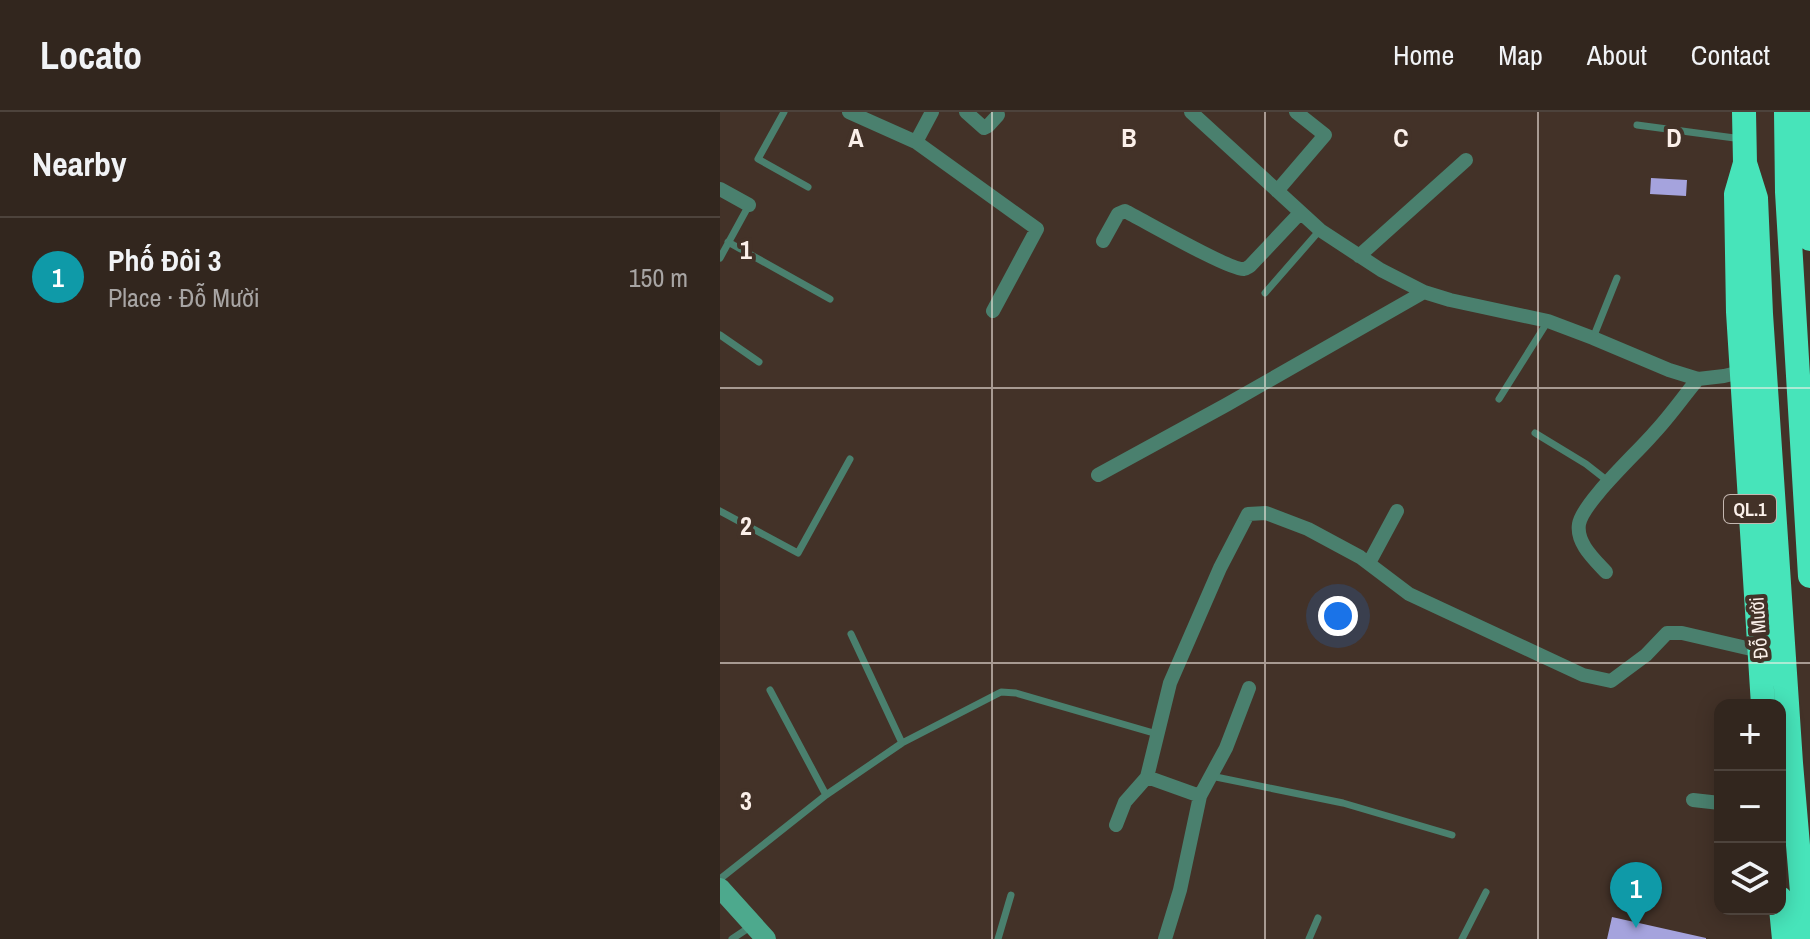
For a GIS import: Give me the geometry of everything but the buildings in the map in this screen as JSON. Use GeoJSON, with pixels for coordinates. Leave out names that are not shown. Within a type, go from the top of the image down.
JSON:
{"type":"FeatureCollection","features":[{"type":"Feature","properties":{"kind":"highway","name":"QL.1"},"geometry":{"type":"LineString","coordinates":[[1744,112],[1745,151],[1756,198],[1784,670],[1806,939]]}},
{"type":"Feature","properties":{"kind":"highway","name":"QL.1"},"geometry":{"type":"LineString","coordinates":[[1786,112],[1801,142]]}},
{"type":"Feature","properties":{"kind":"highway","name":"QL.1"},"geometry":{"type":"LineString","coordinates":[[1804,112],[1801,195],[1810,576]]}},
{"type":"Feature","properties":{"kind":"highway","name":"QL.1"},"geometry":{"type":"LineString","coordinates":[[1741,372],[1736,194],[1745,151]]}},
{"type":"Feature","properties":{"kind":"highway","name":"QL.1"},"geometry":{"type":"LineString","coordinates":[[1801,195],[1810,239]]}},
{"type":"Feature","properties":{"kind":"highway","name":"Đỗ Mười"},"geometry":{"type":"LineString","coordinates":[[1741,372],[1763,699]]}},
{"type":"Feature","properties":{"kind":"highway"},"geometry":{"type":"LineString","coordinates":[[1782,915],[1784,939]]}},
{"type":"Feature","properties":{"kind":"main road"},"geometry":{"type":"LineString","coordinates":[[720,888],[759,932]]}},
{"type":"Feature","properties":{"kind":"street"},"geometry":{"type":"LineString","coordinates":[[849,112],[916,142],[1037,229],[993,311]]}},
{"type":"Feature","properties":{"kind":"street"},"geometry":{"type":"LineString","coordinates":[[916,142],[932,112]]}},
{"type":"Feature","properties":{"kind":"street"},"geometry":{"type":"LineString","coordinates":[[966,112],[984,128],[998,115]]}},
{"type":"Feature","properties":{"kind":"street"},"geometry":{"type":"LineString","coordinates":[[1191,112],[1320,230],[1424,292],[1548,321],[1698,379],[1741,372]]}},
{"type":"Feature","properties":{"kind":"street"},"geometry":{"type":"LineString","coordinates":[[1277,191],[1325,135],[1296,112]]}},
{"type":"Feature","properties":{"kind":"street"},"geometry":{"type":"LineString","coordinates":[[1359,256],[1466,160]]}},
{"type":"Feature","properties":{"kind":"street"},"geometry":{"type":"LineString","coordinates":[[720,189],[749,205]]}},
{"type":"Feature","properties":{"kind":"street"},"geometry":{"type":"LineString","coordinates":[[1103,241],[1118,214],[1125,211],[1233,267],[1244,269],[1300,213]]}},
{"type":"Feature","properties":{"kind":"street"},"geometry":{"type":"LineString","coordinates":[[1098,475],[1424,292]]}},
{"type":"Feature","properties":{"kind":"street"},"geometry":{"type":"LineString","coordinates":[[1606,572],[1580,538],[1579,524],[1585,510],[1698,379]]}},
{"type":"Feature","properties":{"kind":"street"},"geometry":{"type":"LineString","coordinates":[[1369,563],[1397,511]]}},
{"type":"Feature","properties":{"kind":"street"},"geometry":{"type":"LineString","coordinates":[[1116,825],[1125,802],[1147,777],[1170,683],[1220,568],[1248,514],[1266,513],[1308,529],[1360,557],[1409,594],[1583,675],[1611,681],[1646,655],[1667,633],[1682,633],[1759,649]]}},
{"type":"Feature","properties":{"kind":"street"},"geometry":{"type":"LineString","coordinates":[[1165,939],[1180,890],[1200,796],[1226,748],[1249,688]]}},
{"type":"Feature","properties":{"kind":"street"},"geometry":{"type":"LineString","coordinates":[[1147,777],[1200,796]]}},
{"type":"Feature","properties":{"kind":"street"},"geometry":{"type":"LineString","coordinates":[[1693,800],[1714,802]]}},
{"type":"Feature","properties":{"kind":"lane"},"geometry":{"type":"LineString","coordinates":[[784,112],[758,159],[808,187]]}},
{"type":"Feature","properties":{"kind":"lane"},"geometry":{"type":"LineString","coordinates":[[1637,125],[1745,151]]}},
{"type":"Feature","properties":{"kind":"lane"},"geometry":{"type":"LineString","coordinates":[[720,258],[749,205]]}},
{"type":"Feature","properties":{"kind":"lane"},"geometry":{"type":"LineString","coordinates":[[1265,293],[1320,230]]}},
{"type":"Feature","properties":{"kind":"lane"},"geometry":{"type":"LineString","coordinates":[[728,242],[830,299]]}},
{"type":"Feature","properties":{"kind":"lane"},"geometry":{"type":"LineString","coordinates":[[1593,338],[1617,278]]}},
{"type":"Feature","properties":{"kind":"lane"},"geometry":{"type":"LineString","coordinates":[[1499,399],[1548,321]]}},
{"type":"Feature","properties":{"kind":"lane"},"geometry":{"type":"LineString","coordinates":[[720,335],[759,362]]}},
{"type":"Feature","properties":{"kind":"lane"},"geometry":{"type":"LineString","coordinates":[[1535,433],[1609,482]]}},
{"type":"Feature","properties":{"kind":"lane"},"geometry":{"type":"LineString","coordinates":[[720,511],[798,553],[850,459]]}},
{"type":"Feature","properties":{"kind":"lane"},"geometry":{"type":"LineString","coordinates":[[851,634],[902,743]]}},
{"type":"Feature","properties":{"kind":"lane"},"geometry":{"type":"LineString","coordinates":[[770,690],[826,795]]}},
{"type":"Feature","properties":{"kind":"lane"},"geometry":{"type":"LineString","coordinates":[[720,879],[826,795],[902,743],[1001,692],[1016,693],[1157,734]]}},
{"type":"Feature","properties":{"kind":"lane"},"geometry":{"type":"LineString","coordinates":[[1211,776],[1343,803],[1452,835]]}},
{"type":"Feature","properties":{"kind":"lane"},"geometry":{"type":"LineString","coordinates":[[1462,939],[1486,892]]}},
{"type":"Feature","properties":{"kind":"lane"},"geometry":{"type":"LineString","coordinates":[[998,939],[1011,895]]}},
{"type":"Feature","properties":{"kind":"lane"},"geometry":{"type":"LineString","coordinates":[[1309,939],[1318,918]]}},
{"type":"Feature","properties":{"kind":"lane"},"geometry":{"type":"LineString","coordinates":[[732,939],[759,932]]}},
{"type":"Feature","properties":{"kind":"place","name":"Phố Đôi 3"},"geometry":{"type":"Point","coordinates":[1636,928]}}]}
